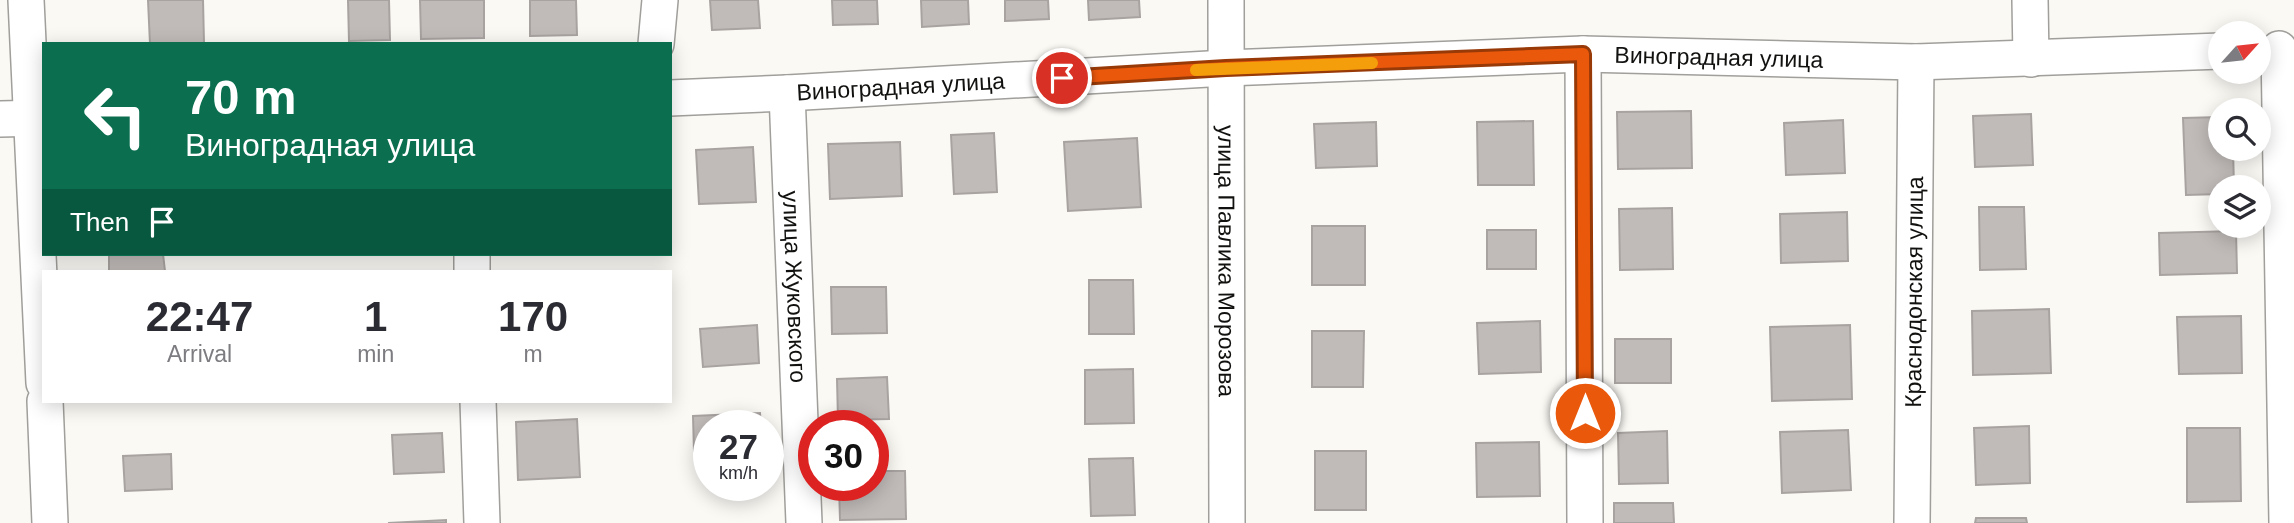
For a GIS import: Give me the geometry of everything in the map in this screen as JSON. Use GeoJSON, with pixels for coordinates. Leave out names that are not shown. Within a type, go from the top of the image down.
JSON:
{"type":"FeatureCollection","features":[{"type":"Feature","properties":{"kind":"street"},"geometry":{"type":"LineString","coordinates":[[26,0],[25,118],[42,355]]}},
{"type":"Feature","properties":{"kind":"street"},"geometry":{"type":"LineString","coordinates":[[656,42],[660,0]]}},
{"type":"Feature","properties":{"kind":"street","name":"улица Павлика Морозова"},"geometry":{"type":"LineString","coordinates":[[1226,0],[1227,523]]}},
{"type":"Feature","properties":{"kind":"street"},"geometry":{"type":"LineString","coordinates":[[2030,0],[2031,60]]}},
{"type":"Feature","properties":{"kind":"street"},"geometry":{"type":"LineString","coordinates":[[2277,49],[2287,523]]}},
{"type":"Feature","properties":{"kind":"street","name":"Виноградная улица"},"geometry":{"type":"LineString","coordinates":[[672,98],[1226,68],[1583,54],[1916,62],[2208,52]]}},
{"type":"Feature","properties":{"kind":"street"},"geometry":{"type":"LineString","coordinates":[[1583,54],[1585,523]]}},
{"type":"Feature","properties":{"kind":"street","name":"Краснодонская улица"},"geometry":{"type":"LineString","coordinates":[[1912,523],[1916,62]]}},
{"type":"Feature","properties":{"kind":"street","name":"улица Жуковского"},"geometry":{"type":"LineString","coordinates":[[787,93],[804,523]]}},
{"type":"Feature","properties":{"kind":"street"},"geometry":{"type":"LineString","coordinates":[[45,403],[50,523]]}},
{"type":"Feature","properties":{"kind":"street"},"geometry":{"type":"LineString","coordinates":[[478,403],[482,523]]}},
{"type":"Feature","properties":{"kind":"building"},"geometry":{"type":"Polygon","coordinates":[[[148,0],[203,0],[204,42],[150,42],[148,0]]]}},
{"type":"Feature","properties":{"kind":"building"},"geometry":{"type":"Polygon","coordinates":[[[348,0],[389,0],[390,40],[349,41],[348,0]]]}},
{"type":"Feature","properties":{"kind":"building"},"geometry":{"type":"Polygon","coordinates":[[[420,0],[484,0],[484,38],[421,39],[420,0]]]}},
{"type":"Feature","properties":{"kind":"building"},"geometry":{"type":"Polygon","coordinates":[[[530,0],[576,0],[577,35],[530,36],[530,0]]]}},
{"type":"Feature","properties":{"kind":"building"},"geometry":{"type":"Polygon","coordinates":[[[710,0],[758,0],[760,28],[712,30],[710,0]]]}},
{"type":"Feature","properties":{"kind":"building"},"geometry":{"type":"Polygon","coordinates":[[[832,0],[877,0],[878,24],[833,25],[832,0]]]}},
{"type":"Feature","properties":{"kind":"building"},"geometry":{"type":"Polygon","coordinates":[[[921,0],[968,0],[969,24],[922,27],[921,0]]]}},
{"type":"Feature","properties":{"kind":"building"},"geometry":{"type":"Polygon","coordinates":[[[1005,0],[1048,0],[1049,19],[1005,21],[1005,0]]]}},
{"type":"Feature","properties":{"kind":"building"},"geometry":{"type":"Polygon","coordinates":[[[1088,0],[1139,0],[1140,17],[1089,20],[1088,0]]]}},
{"type":"Feature","properties":{"kind":"building"},"geometry":{"type":"Polygon","coordinates":[[[1691,111],[1692,168],[1618,169],[1617,112],[1691,111]]]}},
{"type":"Feature","properties":{"kind":"building"},"geometry":{"type":"Polygon","coordinates":[[[2031,114],[2033,165],[1975,167],[1973,116],[2031,114]]]}},
{"type":"Feature","properties":{"kind":"building"},"geometry":{"type":"Polygon","coordinates":[[[2208,117],[2208,161],[2233,161],[2234,175],[2208,175],[2208,194],[2186,195],[2183,118],[2208,117]]]}},
{"type":"Feature","properties":{"kind":"building"},"geometry":{"type":"Polygon","coordinates":[[[1843,120],[1845,173],[1786,175],[1784,123],[1843,120]]]}},
{"type":"Feature","properties":{"kind":"building"},"geometry":{"type":"Polygon","coordinates":[[[1533,121],[1534,185],[1478,185],[1477,122],[1533,121]]]}},
{"type":"Feature","properties":{"kind":"building"},"geometry":{"type":"Polygon","coordinates":[[[1376,122],[1377,166],[1316,168],[1314,124],[1376,122]]]}},
{"type":"Feature","properties":{"kind":"building"},"geometry":{"type":"Polygon","coordinates":[[[994,133],[997,192],[954,194],[951,135],[994,133]]]}},
{"type":"Feature","properties":{"kind":"building"},"geometry":{"type":"Polygon","coordinates":[[[1137,138],[1141,207],[1068,211],[1064,142],[1137,138]]]}},
{"type":"Feature","properties":{"kind":"building"},"geometry":{"type":"Polygon","coordinates":[[[900,142],[902,196],[830,199],[828,144],[900,142]]]}},
{"type":"Feature","properties":{"kind":"building"},"geometry":{"type":"Polygon","coordinates":[[[753,147],[756,202],[699,204],[696,150],[753,147]]]}},
{"type":"Feature","properties":{"kind":"building"},"geometry":{"type":"Polygon","coordinates":[[[1979,207],[2024,207],[2026,269],[1980,270],[1979,207]]]}},
{"type":"Feature","properties":{"kind":"building"},"geometry":{"type":"Polygon","coordinates":[[[1672,208],[1673,269],[1620,270],[1619,209],[1672,208]]]}},
{"type":"Feature","properties":{"kind":"building"},"geometry":{"type":"Polygon","coordinates":[[[1847,212],[1848,261],[1781,263],[1780,214],[1847,212]]]}},
{"type":"Feature","properties":{"kind":"building"},"geometry":{"type":"Polygon","coordinates":[[[1312,226],[1365,226],[1365,285],[1312,285],[1312,226]]]}},
{"type":"Feature","properties":{"kind":"building"},"geometry":{"type":"Polygon","coordinates":[[[1487,230],[1536,230],[1536,269],[1487,269],[1487,230]]]}},
{"type":"Feature","properties":{"kind":"building"},"geometry":{"type":"Polygon","coordinates":[[[2208,232],[2208,238],[2236,238],[2237,273],[2160,275],[2159,233],[2208,232]]]}},
{"type":"Feature","properties":{"kind":"building"},"geometry":{"type":"Polygon","coordinates":[[[109,256],[163,256],[165,270],[109,270],[109,256]]]}},
{"type":"Feature","properties":{"kind":"building"},"geometry":{"type":"Polygon","coordinates":[[[1089,280],[1133,280],[1134,334],[1089,334],[1089,280]]]}},
{"type":"Feature","properties":{"kind":"building"},"geometry":{"type":"Polygon","coordinates":[[[831,287],[886,287],[887,333],[832,334],[831,287]]]}},
{"type":"Feature","properties":{"kind":"building"},"geometry":{"type":"Polygon","coordinates":[[[2049,309],[2051,373],[1973,375],[1972,311],[2049,309]]]}},
{"type":"Feature","properties":{"kind":"building"},"geometry":{"type":"Polygon","coordinates":[[[2241,316],[2242,373],[2179,374],[2177,317],[2241,316]]]}},
{"type":"Feature","properties":{"kind":"building"},"geometry":{"type":"Polygon","coordinates":[[[1540,321],[1541,372],[1479,374],[1477,323],[1540,321]]]}},
{"type":"Feature","properties":{"kind":"building"},"geometry":{"type":"Polygon","coordinates":[[[757,325],[759,363],[703,367],[700,329],[757,325]]]}},
{"type":"Feature","properties":{"kind":"building"},"geometry":{"type":"Polygon","coordinates":[[[1850,325],[1852,399],[1772,401],[1770,327],[1850,325]]]}},
{"type":"Feature","properties":{"kind":"building"},"geometry":{"type":"Polygon","coordinates":[[[1312,331],[1364,331],[1363,387],[1312,387],[1312,331]]]}},
{"type":"Feature","properties":{"kind":"building"},"geometry":{"type":"Polygon","coordinates":[[[1615,339],[1671,339],[1671,383],[1615,383],[1615,339]]]}},
{"type":"Feature","properties":{"kind":"building"},"geometry":{"type":"Polygon","coordinates":[[[1133,369],[1134,423],[1085,424],[1085,370],[1133,369]]]}},
{"type":"Feature","properties":{"kind":"building"},"geometry":{"type":"Polygon","coordinates":[[[887,377],[889,410],[838,410],[837,379],[887,377]]]}},
{"type":"Feature","properties":{"kind":"building"},"geometry":{"type":"Polygon","coordinates":[[[577,419],[580,477],[518,480],[516,422],[577,419]]]}},
{"type":"Feature","properties":{"kind":"building"},"geometry":{"type":"Polygon","coordinates":[[[2029,426],[2030,483],[1976,485],[1974,428],[2029,426]]]}},
{"type":"Feature","properties":{"kind":"building"},"geometry":{"type":"Polygon","coordinates":[[[2187,428],[2240,428],[2241,501],[2187,502],[2187,428]]]}},
{"type":"Feature","properties":{"kind":"building"},"geometry":{"type":"Polygon","coordinates":[[[1848,430],[1851,490],[1782,493],[1780,432],[1848,430]]]}},
{"type":"Feature","properties":{"kind":"building"},"geometry":{"type":"Polygon","coordinates":[[[1667,431],[1668,483],[1619,484],[1618,433],[1667,431]]]}},
{"type":"Feature","properties":{"kind":"building"},"geometry":{"type":"Polygon","coordinates":[[[442,433],[444,472],[394,474],[392,435],[442,433]]]}},
{"type":"Feature","properties":{"kind":"building"},"geometry":{"type":"Polygon","coordinates":[[[1539,442],[1540,496],[1477,497],[1476,443],[1539,442]]]}},
{"type":"Feature","properties":{"kind":"building"},"geometry":{"type":"Polygon","coordinates":[[[1315,451],[1366,451],[1366,510],[1315,510],[1315,451]]]}},
{"type":"Feature","properties":{"kind":"building"},"geometry":{"type":"Polygon","coordinates":[[[171,454],[172,489],[125,491],[123,456],[171,454]]]}},
{"type":"Feature","properties":{"kind":"building"},"geometry":{"type":"Polygon","coordinates":[[[1133,458],[1135,515],[1091,516],[1089,459],[1133,458]]]}},
{"type":"Feature","properties":{"kind":"building"},"geometry":{"type":"Polygon","coordinates":[[[889,471],[905,471],[906,519],[840,520],[839,501],[889,501],[889,471]]]}},
{"type":"Feature","properties":{"kind":"building"},"geometry":{"type":"Polygon","coordinates":[[[1614,503],[1673,503],[1674,523],[1614,523],[1614,503]]]}},
{"type":"Feature","properties":{"kind":"building"},"geometry":{"type":"Polygon","coordinates":[[[1976,518],[2026,518],[2027,523],[1975,523],[1976,518]]]}},
{"type":"Feature","properties":{"kind":"building"},"geometry":{"type":"Polygon","coordinates":[[[446,520],[446,523],[388,523],[446,520]]]}},
{"type":"Feature","properties":{"kind":"slow traffic"},"geometry":{"type":"LineString","coordinates":[[1196,70],[1372,63]]}},
{"type":"Feature","properties":{"kind":"route"},"geometry":{"type":"LineString","coordinates":[[1062,78],[1226,68],[1583,54],[1585,413]]}}]}
